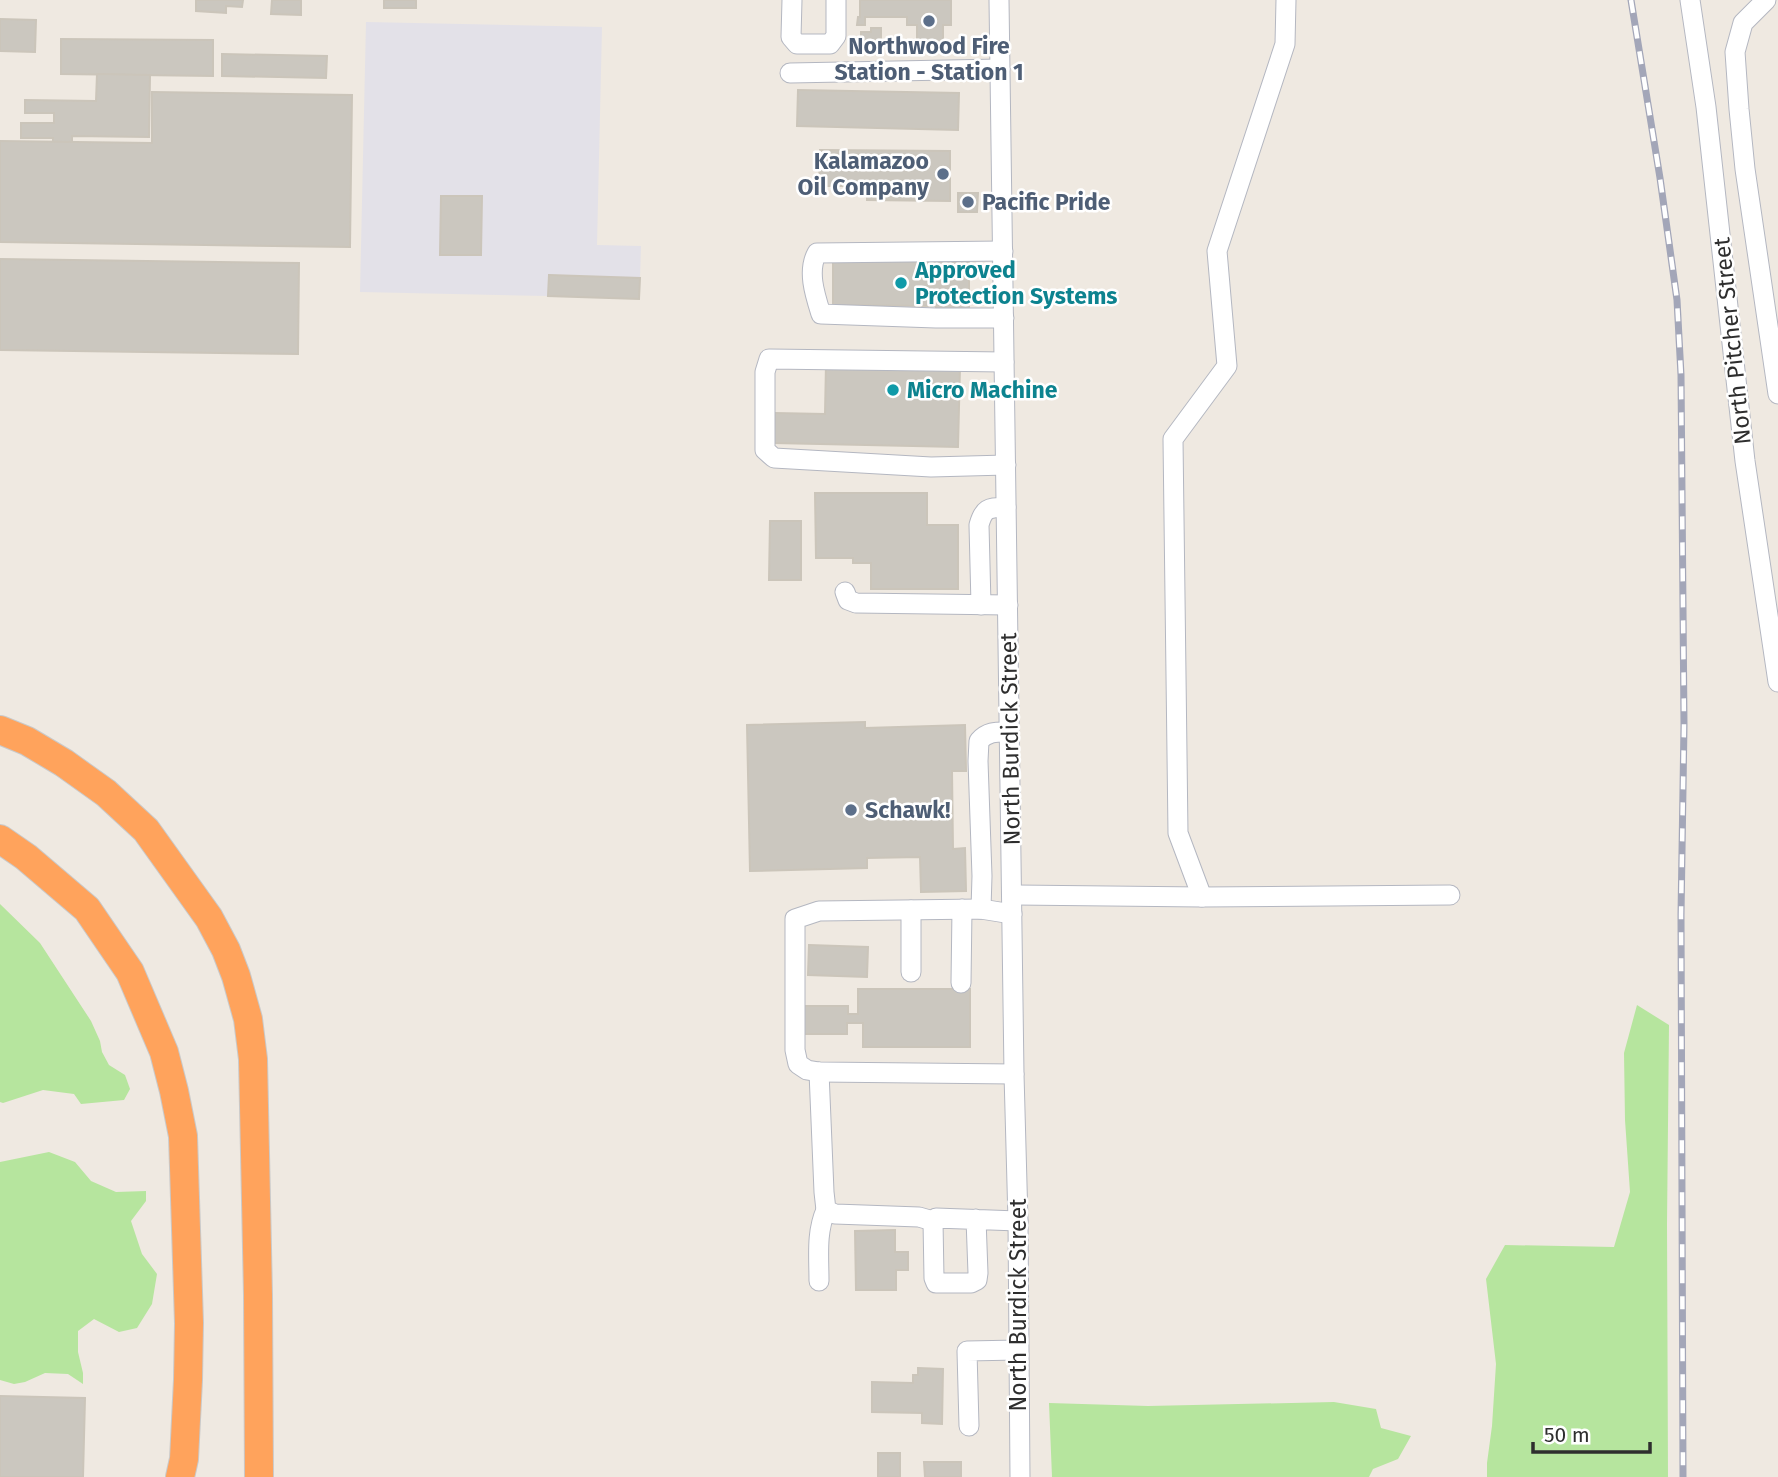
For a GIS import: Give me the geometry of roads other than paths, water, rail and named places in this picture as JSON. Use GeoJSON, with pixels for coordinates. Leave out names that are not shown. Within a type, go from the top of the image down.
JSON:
{"type":"FeatureCollection","features":[{"type":"Feature","properties":{"kind":"highway"},"geometry":{"type":"LineString","coordinates":[[0,730],[27,741],[64,763],[106,793],[146,830],[209,918],[236,976],[248,1019],[253,1059],[259,1477]]}},
{"type":"Feature","properties":{"kind":"highway"},"geometry":{"type":"LineString","coordinates":[[0,839],[26,857],[87,909],[130,972],[164,1052],[183,1136],[189,1323],[184,1459],[180,1477]]}},
{"type":"Feature","properties":{"kind":"street"},"geometry":{"type":"LineString","coordinates":[[792,0],[791,37],[797,44],[831,44],[836,36],[836,0]]}},
{"type":"Feature","properties":{"kind":"street","name":"North Burdick Street"},"geometry":{"type":"LineString","coordinates":[[999,0],[1020,1477]]}},
{"type":"Feature","properties":{"kind":"street"},"geometry":{"type":"LineString","coordinates":[[1202,897],[1178,832],[1172,439],[1227,366],[1217,251],[1285,44],[1286,0]]}},
{"type":"Feature","properties":{"kind":"street","name":"North Pitcher Street"},"geometry":{"type":"LineString","coordinates":[[1690,0],[1706,107],[1745,461],[1778,682]]}},
{"type":"Feature","properties":{"kind":"street"},"geometry":{"type":"LineString","coordinates":[[1766,0],[1743,23],[1735,52],[1745,169],[1778,394]]}},
{"type":"Feature","properties":{"kind":"street"},"geometry":{"type":"LineString","coordinates":[[790,73],[1000,69]]}},
{"type":"Feature","properties":{"kind":"street"},"geometry":{"type":"LineString","coordinates":[[1003,251],[817,253],[812,261],[814,290],[821,314],[1004,318]]}},
{"type":"Feature","properties":{"kind":"street"},"geometry":{"type":"LineString","coordinates":[[1004,362],[769,359],[765,372],[765,450],[774,458],[931,467],[1006,465]]}},
{"type":"Feature","properties":{"kind":"street"},"geometry":{"type":"LineString","coordinates":[[981,605],[979,525],[988,508],[1006,507]]}},
{"type":"Feature","properties":{"kind":"street"},"geometry":{"type":"LineString","coordinates":[[980,555],[1007,555]]}},
{"type":"Feature","properties":{"kind":"street"},"geometry":{"type":"LineString","coordinates":[[845,592],[848,600],[856,603],[1008,605]]}},
{"type":"Feature","properties":{"kind":"street"},"geometry":{"type":"LineString","coordinates":[[961,983],[972,909],[982,876],[979,741],[992,732],[1009,732]]}},
{"type":"Feature","properties":{"kind":"street"},"geometry":{"type":"LineString","coordinates":[[1014,1074],[819,1072],[807,1070],[798,1064],[795,1050],[795,919],[819,911],[972,909],[1012,904],[1202,897],[1450,895]]}},
{"type":"Feature","properties":{"kind":"street"},"geometry":{"type":"LineString","coordinates":[[911,909],[911,972]]}},
{"type":"Feature","properties":{"kind":"street"},"geometry":{"type":"LineString","coordinates":[[819,1072],[826,1210],[821,1220],[819,1280]]}},
{"type":"Feature","properties":{"kind":"street"},"geometry":{"type":"LineString","coordinates":[[826,1210],[835,1214],[919,1217],[933,1221],[936,1218],[1018,1221]]}},
{"type":"Feature","properties":{"kind":"street"},"geometry":{"type":"LineString","coordinates":[[933,1221],[936,1283],[971,1283],[977,1280],[978,1273],[976,1219]]}},
{"type":"Feature","properties":{"kind":"street"},"geometry":{"type":"LineString","coordinates":[[969,1426],[967,1351],[1018,1350]]}},
{"type":"Feature","properties":{"kind":"railway"},"geometry":{"type":"LineString","coordinates":[[1631,0],[1677,300],[1681,375],[1684,725],[1681,915],[1683,1477]]}},
{"type":"Feature","properties":{"kind":"place","name":"Northwood Fire Station - Station 1"},"geometry":{"type":"Point","coordinates":[929,21]}},
{"type":"Feature","properties":{"kind":"place","name":"Kalamazoo Oil Company"},"geometry":{"type":"Point","coordinates":[943,174]}},
{"type":"Feature","properties":{"kind":"place","name":"Pacific Pride"},"geometry":{"type":"Point","coordinates":[968,202]}},
{"type":"Feature","properties":{"kind":"place","name":"Approved Protection Systems"},"geometry":{"type":"Point","coordinates":[901,283]}},
{"type":"Feature","properties":{"kind":"place","name":"Micro Machine"},"geometry":{"type":"Point","coordinates":[893,390]}},
{"type":"Feature","properties":{"kind":"place","name":"Schawk!"},"geometry":{"type":"Point","coordinates":[851,810]}}]}
